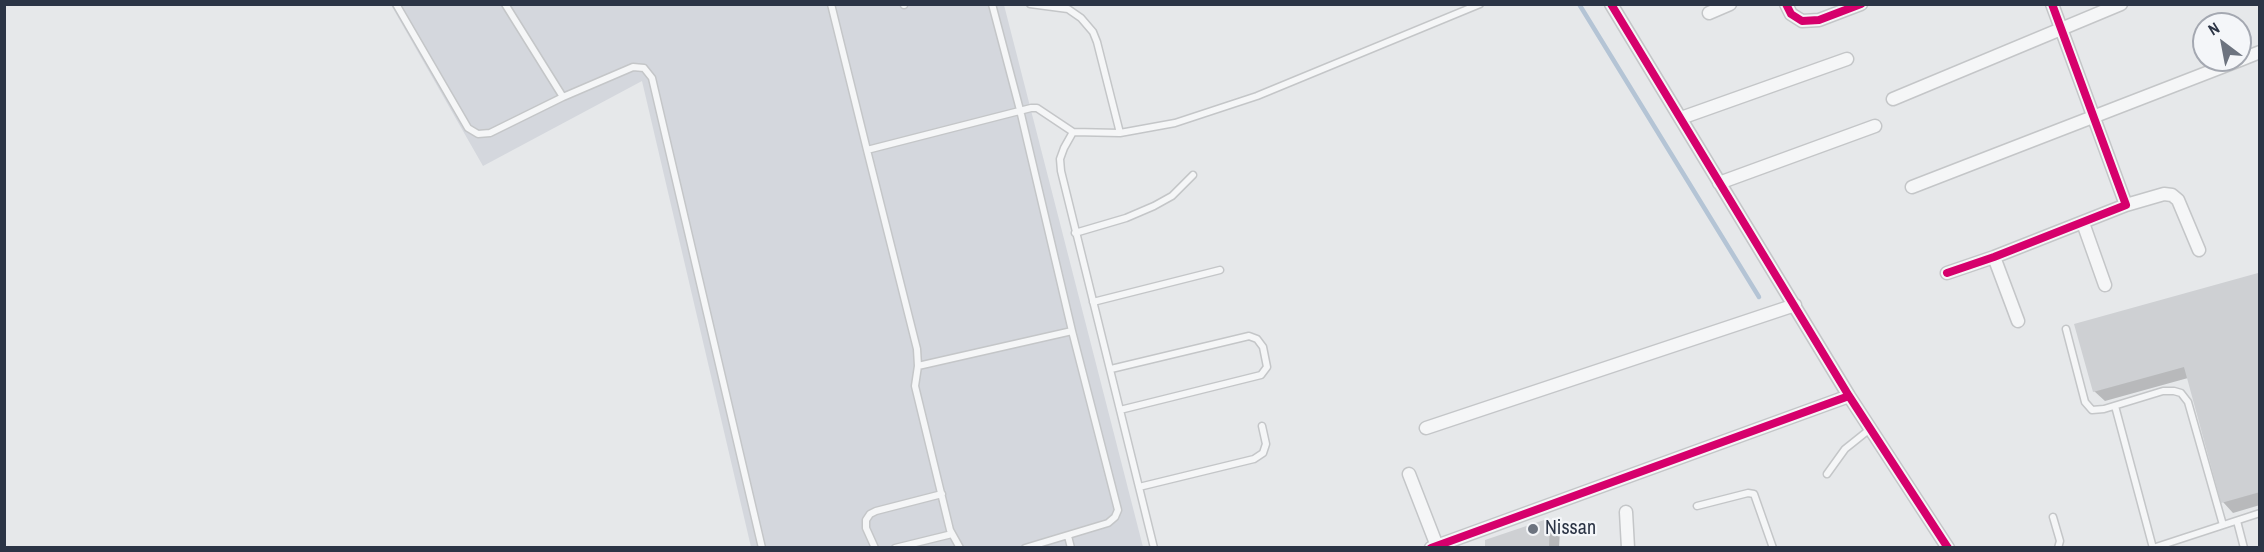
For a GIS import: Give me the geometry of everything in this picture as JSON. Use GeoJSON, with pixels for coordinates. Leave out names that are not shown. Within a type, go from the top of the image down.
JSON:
{"type":"FeatureCollection","features":[{"type":"Feature","properties":{"kind":"street"},"geometry":{"type":"LineString","coordinates":[[1611,4],[1849,396],[1947,548]]}},
{"type":"Feature","properties":{"kind":"street"},"geometry":{"type":"LineString","coordinates":[[1709,13],[1731,4]]}},
{"type":"Feature","properties":{"kind":"street"},"geometry":{"type":"LineString","coordinates":[[1786,4],[1791,14],[1802,21],[1819,20],[1861,4]]}},
{"type":"Feature","properties":{"kind":"street"},"geometry":{"type":"LineString","coordinates":[[2052,4],[2126,205]]}},
{"type":"Feature","properties":{"kind":"street"},"geometry":{"type":"LineString","coordinates":[[1893,99],[2121,4]]}},
{"type":"Feature","properties":{"kind":"street"},"geometry":{"type":"LineString","coordinates":[[1681,118],[1846,59]]}},
{"type":"Feature","properties":{"kind":"street"},"geometry":{"type":"LineString","coordinates":[[1912,188],[2209,72]]}},
{"type":"Feature","properties":{"kind":"street"},"geometry":{"type":"LineString","coordinates":[[1719,183],[1875,126]]}},
{"type":"Feature","properties":{"kind":"street"},"geometry":{"type":"LineString","coordinates":[[1947,273],[2126,205],[2164,194],[2172,195],[2178,200],[2199,250]]}},
{"type":"Feature","properties":{"kind":"street"},"geometry":{"type":"LineString","coordinates":[[2083,222],[2105,285]]}},
{"type":"Feature","properties":{"kind":"street"},"geometry":{"type":"LineString","coordinates":[[1994,257],[2018,321]]}},
{"type":"Feature","properties":{"kind":"street"},"geometry":{"type":"LineString","coordinates":[[1426,428],[1795,305]]}},
{"type":"Feature","properties":{"kind":"street"},"geometry":{"type":"LineString","coordinates":[[1409,474],[1434,547],[1849,396]]}},
{"type":"Feature","properties":{"kind":"street"},"geometry":{"type":"LineString","coordinates":[[1626,512],[1628,548]]}},
{"type":"Feature","properties":{"kind":"lane"},"geometry":{"type":"LineString","coordinates":[[396,4],[468,128],[478,134],[490,133],[562,96],[633,67],[644,68],[652,78],[762,548]]}},
{"type":"Feature","properties":{"kind":"lane"},"geometry":{"type":"LineString","coordinates":[[505,4],[562,96]]}},
{"type":"Feature","properties":{"kind":"lane"},"geometry":{"type":"LineString","coordinates":[[831,4],[917,349],[918,366],[915,386],[952,534],[960,548]]}},
{"type":"Feature","properties":{"kind":"lane"},"geometry":{"type":"LineString","coordinates":[[992,4],[1118,510],[1115,517],[1108,523],[1025,548]]}},
{"type":"Feature","properties":{"kind":"lane"},"geometry":{"type":"LineString","coordinates":[[1030,4],[1068,9],[1081,18],[1093,32],[1120,133]]}},
{"type":"Feature","properties":{"kind":"lane"},"geometry":{"type":"LineString","coordinates":[[867,150],[1020,110],[1037,108],[1074,132],[1120,133],[1175,123],[1257,96],[1480,4]]}},
{"type":"Feature","properties":{"kind":"lane"},"geometry":{"type":"LineString","coordinates":[[1074,132],[1060,159],[1061,171],[1154,548]]}},
{"type":"Feature","properties":{"kind":"lane"},"geometry":{"type":"LineString","coordinates":[[1075,233],[1126,218],[1154,206],[1172,196],[1193,176]]}},
{"type":"Feature","properties":{"kind":"lane"},"geometry":{"type":"LineString","coordinates":[[1093,302],[1220,270]]}},
{"type":"Feature","properties":{"kind":"lane"},"geometry":{"type":"LineString","coordinates":[[2066,329],[2085,402],[2092,410],[2115,406],[2163,391],[2181,393],[2188,402],[2223,525]]}},
{"type":"Feature","properties":{"kind":"lane"},"geometry":{"type":"LineString","coordinates":[[918,366],[1072,332]]}},
{"type":"Feature","properties":{"kind":"lane"},"geometry":{"type":"LineString","coordinates":[[1111,369],[1249,336],[1257,339],[1263,347],[1266,367],[1261,375],[1120,410]]}},
{"type":"Feature","properties":{"kind":"lane"},"geometry":{"type":"LineString","coordinates":[[2115,406],[2153,548],[2259,513]]}},
{"type":"Feature","properties":{"kind":"lane"},"geometry":{"type":"LineString","coordinates":[[1139,487],[1254,459],[1263,453],[1266,444],[1262,426]]}},
{"type":"Feature","properties":{"kind":"lane"},"geometry":{"type":"LineString","coordinates":[[1827,474],[1845,449],[1870,429]]}},
{"type":"Feature","properties":{"kind":"lane"},"geometry":{"type":"LineString","coordinates":[[1697,506],[1748,492],[1754,494],[1773,548]]}},
{"type":"Feature","properties":{"kind":"lane"},"geometry":{"type":"LineString","coordinates":[[875,548],[866,528],[866,520],[870,514],[876,510],[942,494]]}},
{"type":"Feature","properties":{"kind":"lane"},"geometry":{"type":"LineString","coordinates":[[2053,517],[2060,542],[2058,548]]}},
{"type":"Feature","properties":{"kind":"lane"},"geometry":{"type":"LineString","coordinates":[[2237,521],[2244,548]]}},
{"type":"Feature","properties":{"kind":"lane"},"geometry":{"type":"LineString","coordinates":[[895,548],[952,534]]}},
{"type":"Feature","properties":{"kind":"lane"},"geometry":{"type":"LineString","coordinates":[[1068,536],[1071,548]]}},
{"type":"Feature","properties":{"kind":"shaded area"},"geometry":{"type":"Polygon","coordinates":[[[391,5],[1004,5],[1143,547],[751,547],[642,81],[483,166],[391,5]]]}},
{"type":"Feature","properties":{"kind":"building"},"geometry":{"type":"Polygon","coordinates":[[[2258,273],[2260,492],[2221,503],[2184,367],[2093,392],[2074,324],[2258,273]]]}},
{"type":"Feature","properties":{"kind":"building","name":"Nissan"},"geometry":{"type":"Polygon","coordinates":[[[1550,518],[1549,548],[1485,548],[1485,540],[1550,518]]]}},
{"type":"Feature","properties":{"kind":"waterway"},"geometry":{"type":"LineString","coordinates":[[1579,4],[1759,297]]}},
{"type":"Feature","properties":{"kind":"cycle path"},"geometry":{"type":"LineString","coordinates":[[1611,4],[1849,396],[1948,548]]}},
{"type":"Feature","properties":{"kind":"cycle path"},"geometry":{"type":"LineString","coordinates":[[1786,4],[1791,14],[1802,21],[1819,20],[1861,4]]}},
{"type":"Feature","properties":{"kind":"cycle path"},"geometry":{"type":"LineString","coordinates":[[1947,273],[2126,205],[2052,4]]}},
{"type":"Feature","properties":{"kind":"cycle path"},"geometry":{"type":"LineString","coordinates":[[1431,548],[1849,396]]}},
{"type":"Feature","properties":{"kind":"place","name":"Nissan"},"geometry":{"type":"Point","coordinates":[1533,529]}}]}
